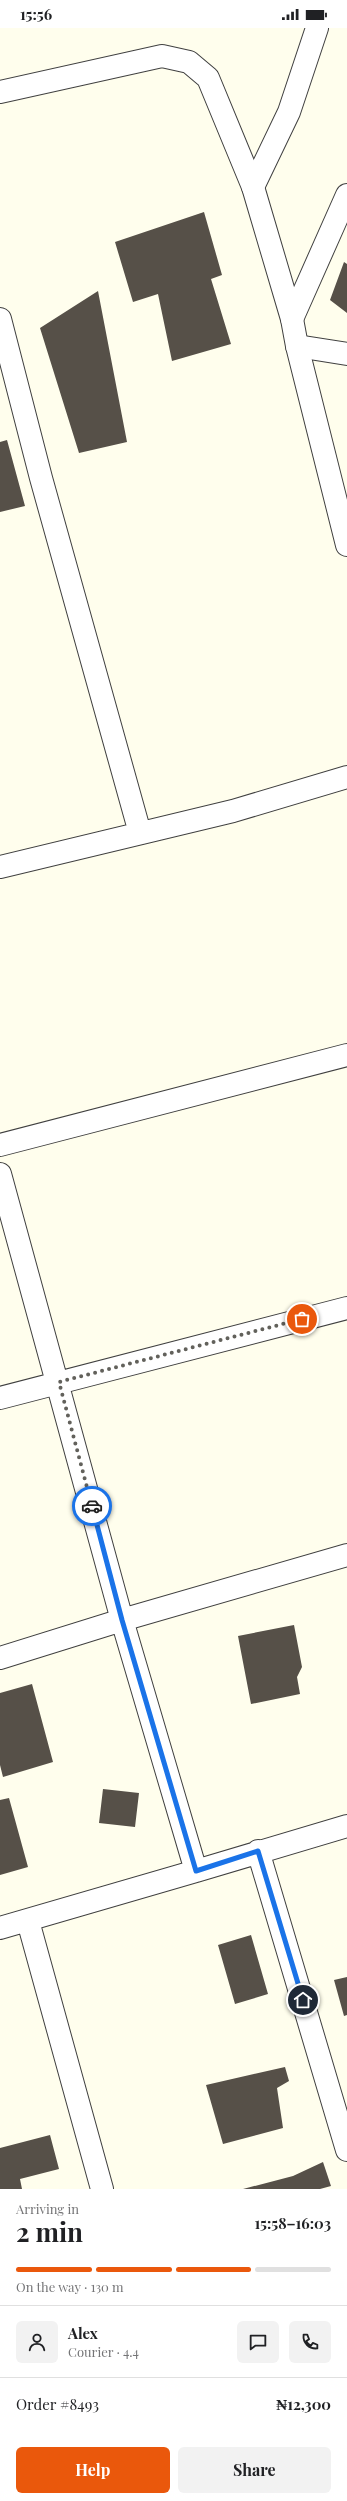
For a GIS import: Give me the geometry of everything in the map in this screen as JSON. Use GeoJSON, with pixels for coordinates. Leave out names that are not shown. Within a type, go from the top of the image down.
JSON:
{"type":"FeatureCollection","features":[{"type":"Feature","properties":{"kind":"street"},"geometry":{"type":"LineString","coordinates":[[253,187],[289,112],[317,28]]}},
{"type":"Feature","properties":{"kind":"street"},"geometry":{"type":"LineString","coordinates":[[0,92],[162,56],[189,62],[208,78],[253,187],[292,319],[297,346],[347,545]]}},
{"type":"Feature","properties":{"kind":"street"},"geometry":{"type":"LineString","coordinates":[[292,319],[347,195]]}},
{"type":"Feature","properties":{"kind":"street"},"geometry":{"type":"LineString","coordinates":[[0,319],[41,478],[140,833]]}},
{"type":"Feature","properties":{"kind":"street"},"geometry":{"type":"LineString","coordinates":[[297,346],[347,354]]}},
{"type":"Feature","properties":{"kind":"street"},"geometry":{"type":"LineString","coordinates":[[0,867],[233,811],[347,777]]}},
{"type":"Feature","properties":{"kind":"street"},"geometry":{"type":"LineString","coordinates":[[0,1145],[347,1055]]}},
{"type":"Feature","properties":{"kind":"street"},"geometry":{"type":"LineString","coordinates":[[0,1174],[59,1382],[122,1620],[196,1871]]}},
{"type":"Feature","properties":{"kind":"street"},"geometry":{"type":"LineString","coordinates":[[0,1398],[347,1308]]}},
{"type":"Feature","properties":{"kind":"street"},"geometry":{"type":"LineString","coordinates":[[0,1658],[122,1620],[347,1555]]}},
{"type":"Feature","properties":{"kind":"street"},"geometry":{"type":"LineString","coordinates":[[0,1928],[347,1826]]}},
{"type":"Feature","properties":{"kind":"street"},"geometry":{"type":"LineString","coordinates":[[258,1851],[347,2150]]}},
{"type":"Feature","properties":{"kind":"street"},"geometry":{"type":"LineString","coordinates":[[28,1921],[102,2189]]}},
{"type":"Feature","properties":{"kind":"building"},"geometry":{"type":"Polygon","coordinates":[[[204,212],[222,275],[211,279],[231,344],[172,361],[158,294],[133,302],[115,242],[204,212]]]}},
{"type":"Feature","properties":{"kind":"building"},"geometry":{"type":"Polygon","coordinates":[[[344,262],[347,264],[347,313],[330,300],[344,262]]]}},
{"type":"Feature","properties":{"kind":"building"},"geometry":{"type":"Polygon","coordinates":[[[98,291],[127,442],[79,453],[40,328],[98,291]]]}},
{"type":"Feature","properties":{"kind":"building"},"geometry":{"type":"Polygon","coordinates":[[[7,440],[25,506],[0,512],[0,442],[7,440]]]}},
{"type":"Feature","properties":{"kind":"building"},"geometry":{"type":"Polygon","coordinates":[[[294,1625],[302,1667],[297,1677],[300,1694],[251,1704],[238,1636],[294,1625]]]}},
{"type":"Feature","properties":{"kind":"building"},"geometry":{"type":"Polygon","coordinates":[[[32,1684],[53,1762],[3,1777],[0,1765],[0,1693],[32,1684]]]}},
{"type":"Feature","properties":{"kind":"building"},"geometry":{"type":"Polygon","coordinates":[[[103,1789],[139,1793],[135,1827],[99,1823],[103,1789]]]}},
{"type":"Feature","properties":{"kind":"building"},"geometry":{"type":"Polygon","coordinates":[[[9,1798],[28,1867],[0,1875],[0,1800],[9,1798]]]}},
{"type":"Feature","properties":{"kind":"building"},"geometry":{"type":"Polygon","coordinates":[[[251,1935],[268,1994],[235,2004],[218,1945],[251,1935]]]}},
{"type":"Feature","properties":{"kind":"building"},"geometry":{"type":"Polygon","coordinates":[[[347,1977],[347,2015],[344,2016],[334,1980],[347,1977]]]}},
{"type":"Feature","properties":{"kind":"building"},"geometry":{"type":"Polygon","coordinates":[[[285,2067],[289,2081],[277,2088],[283,2128],[223,2144],[206,2085],[285,2067]]]}},
{"type":"Feature","properties":{"kind":"building"},"geometry":{"type":"Polygon","coordinates":[[[50,2135],[59,2169],[20,2179],[22,2189],[0,2189],[0,2148],[50,2135]]]}},
{"type":"Feature","properties":{"kind":"building"},"geometry":{"type":"Polygon","coordinates":[[[323,2162],[331,2186],[320,2189],[243,2189],[293,2176],[323,2162]]]}},
{"type":"Feature","properties":{"kind":"way so far"},"geometry":{"type":"LineString","coordinates":[[92,1506],[59,1382],[302,1319]]}},
{"type":"Feature","properties":{"kind":"route"},"geometry":{"type":"LineString","coordinates":[[92,1506],[122,1620],[196,1871],[258,1851],[303,2000]]}}]}
